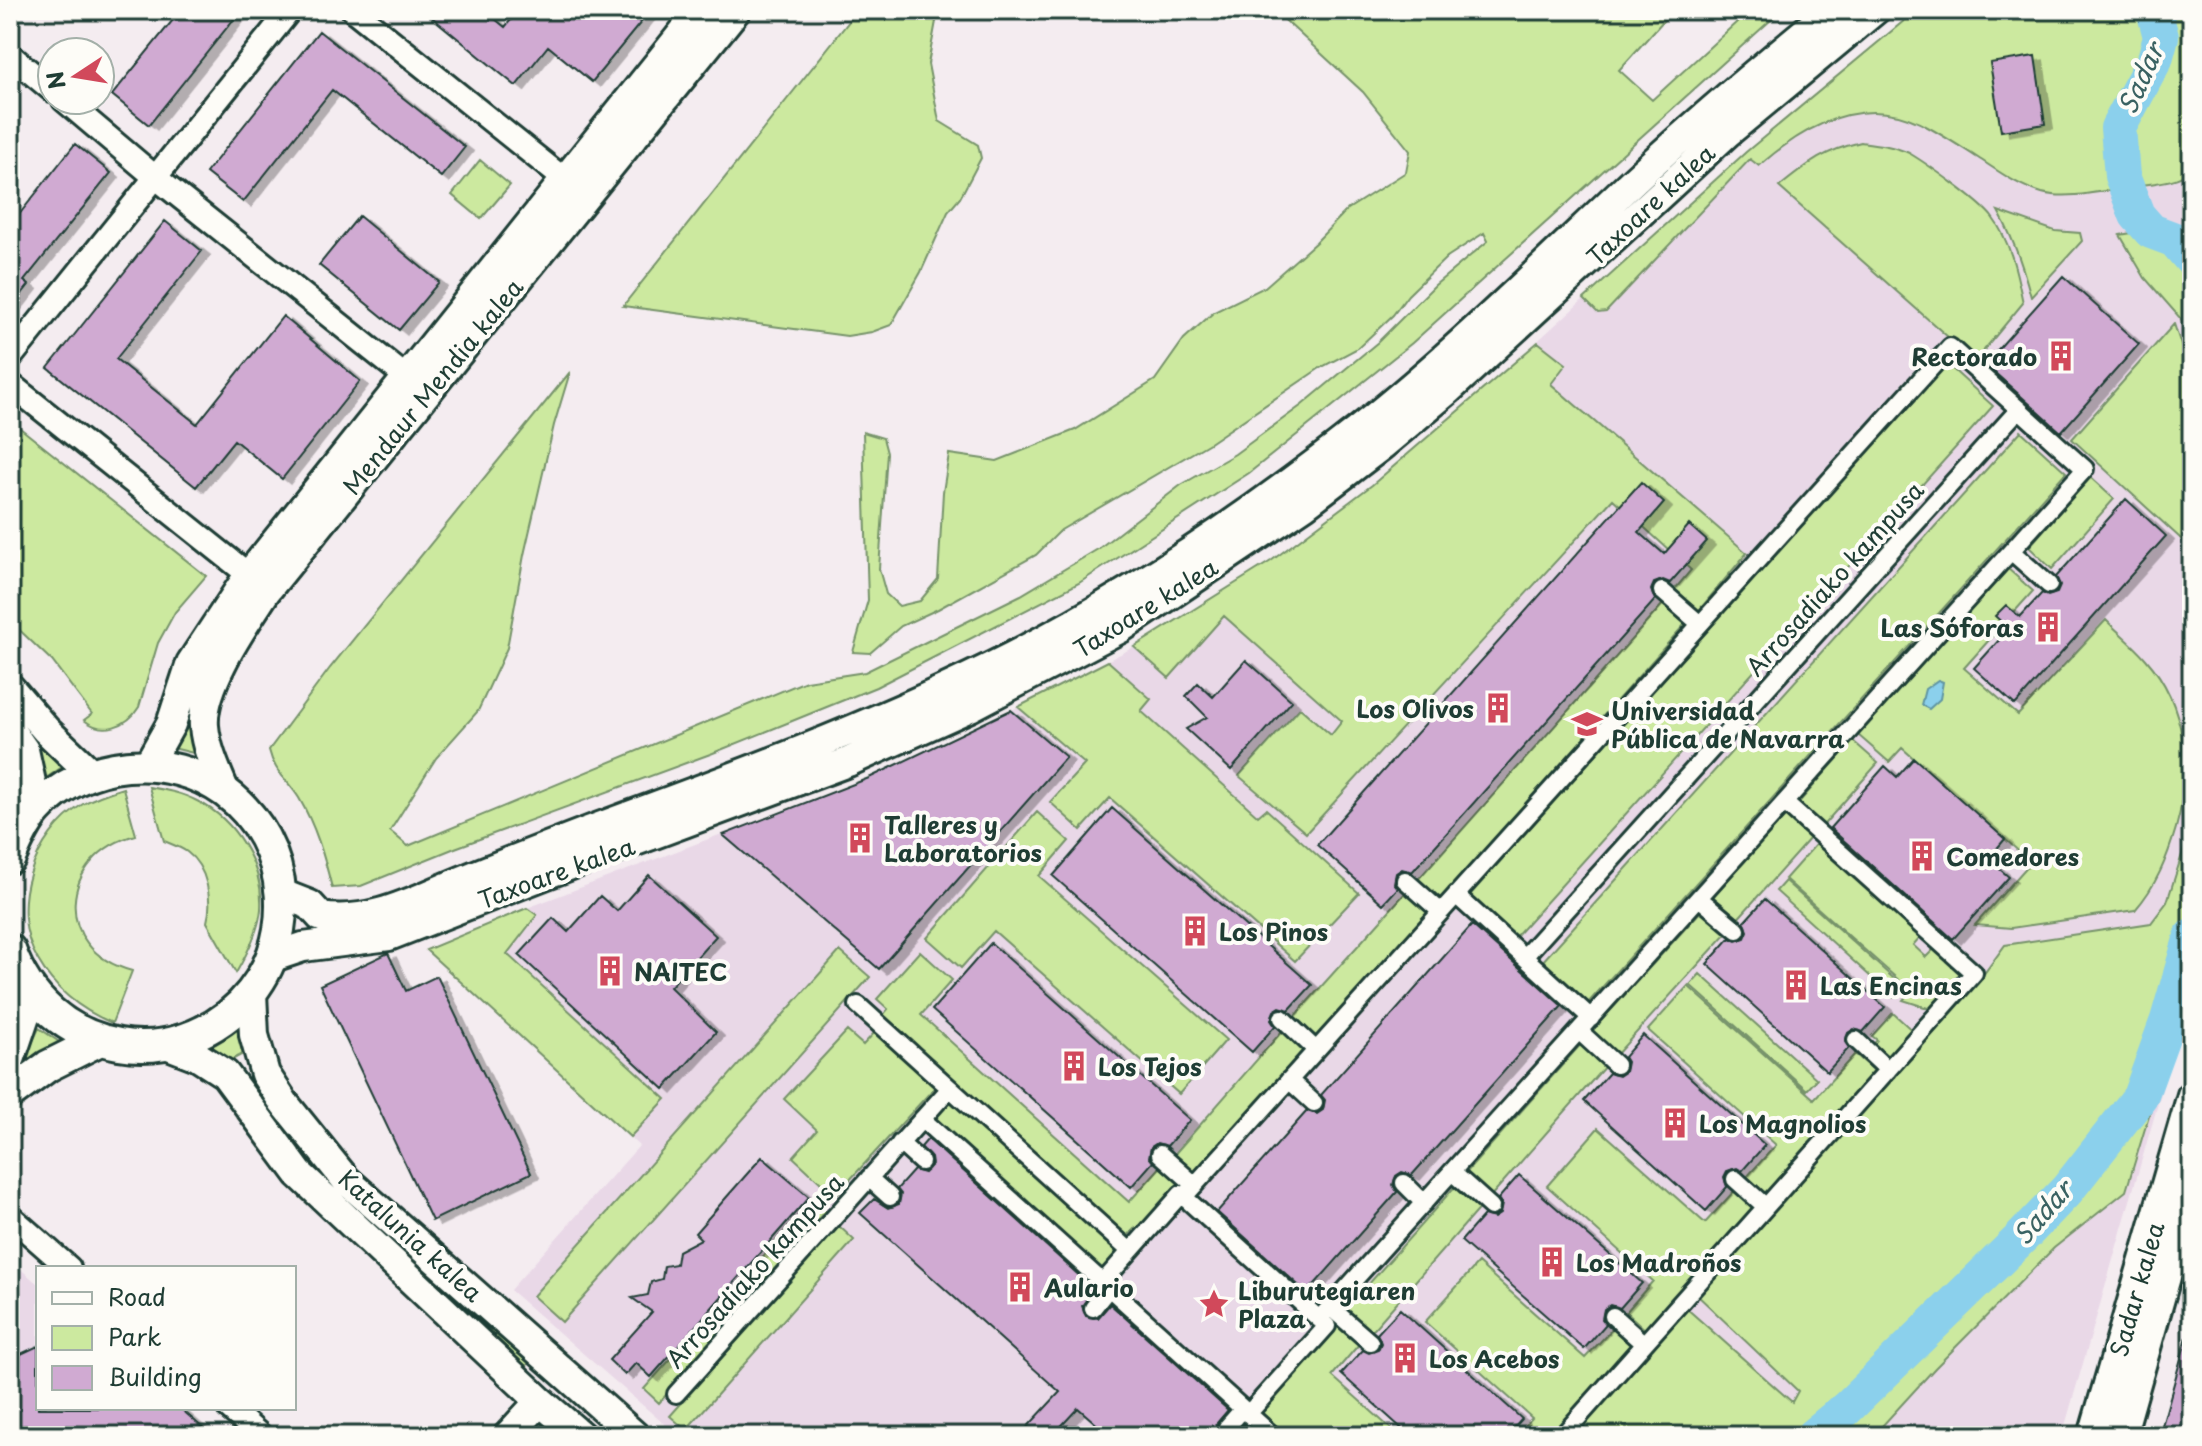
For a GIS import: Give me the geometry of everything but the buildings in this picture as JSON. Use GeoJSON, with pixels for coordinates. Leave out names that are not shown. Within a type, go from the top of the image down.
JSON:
{"type":"FeatureCollection","features":[{"type":"Feature","properties":{"kind":"main road"},"geometry":{"type":"LineString","coordinates":[[10,950],[15,966],[32,992],[62,1021],[100,1040],[133,1045],[166,1044],[199,1034],[228,1017],[252,993],[273,957],[281,926],[282,894],[273,855],[253,820],[225,792],[188,773],[148,765],[120,766],[92,774],[64,788],[20,835]]}},
{"type":"Feature","properties":{"kind":"main road"},"geometry":{"type":"LineString","coordinates":[[10,1057],[32,992]]}},
{"type":"Feature","properties":{"kind":"main road"},"geometry":{"type":"LineString","coordinates":[[10,1094],[48,1066],[100,1040]]}},
{"type":"Feature","properties":{"kind":"street"},"geometry":{"type":"LineString","coordinates":[[10,358],[290,10]]}},
{"type":"Feature","properties":{"kind":"street"},"geometry":{"type":"LineString","coordinates":[[353,10],[565,180]]}},
{"type":"Feature","properties":{"kind":"street","name":"Mendaur Mendia kalea"},"geometry":{"type":"LineString","coordinates":[[148,765],[171,724],[191,663],[249,575],[701,10]]}},
{"type":"Feature","properties":{"kind":"street","name":"Mendaur Mendia kalea"},"geometry":{"type":"LineString","coordinates":[[225,792],[206,739],[205,709],[227,652],[266,591],[736,10]]}},
{"type":"Feature","properties":{"kind":"street","name":"Taxoare kalea"},"geometry":{"type":"LineString","coordinates":[[273,957],[303,947],[389,936],[848,762],[970,707],[1121,628],[1304,505],[1381,446],[1448,390],[1727,133],[1875,10]]}},
{"type":"Feature","properties":{"kind":"street","name":"Taxoare kalea"},"geometry":{"type":"LineString","coordinates":[[282,894],[310,905],[321,917],[353,920],[382,913],[850,732],[994,665],[1121,596],[1240,519],[1363,427],[1825,12]]}},
{"type":"Feature","properties":{"kind":"street"},"geometry":{"type":"LineString","coordinates":[[10,55],[36,77]]}},
{"type":"Feature","properties":{"kind":"street"},"geometry":{"type":"LineString","coordinates":[[83,116],[406,377]]}},
{"type":"Feature","properties":{"kind":"street"},"geometry":{"type":"LineString","coordinates":[[1093,1308],[1130,1251],[1181,1194],[1190,1191],[1950,347],[2085,469],[1325,1313]]}},
{"type":"Feature","properties":{"kind":"street"},"geometry":{"type":"LineString","coordinates":[[10,384],[249,575]]}},
{"type":"Feature","properties":{"kind":"street","name":"Arrosadiako kampusa"},"geometry":{"type":"LineString","coordinates":[[1525,956],[2019,409]]}},
{"type":"Feature","properties":{"kind":"street"},"geometry":{"type":"LineString","coordinates":[[2011,551],[2049,585]]}},
{"type":"Feature","properties":{"kind":"street"},"geometry":{"type":"LineString","coordinates":[[1662,591],[1700,624]]}},
{"type":"Feature","properties":{"kind":"street"},"geometry":{"type":"LineString","coordinates":[[10,688],[46,730],[92,774]]}},
{"type":"Feature","properties":{"kind":"street"},"geometry":{"type":"LineString","coordinates":[[10,730],[24,750],[20,835]]}},
{"type":"Feature","properties":{"kind":"street"},"geometry":{"type":"LineString","coordinates":[[1562,1436],[1974,973],[1785,803]]}},
{"type":"Feature","properties":{"kind":"street"},"geometry":{"type":"LineString","coordinates":[[1405,880],[1441,912]]}},
{"type":"Feature","properties":{"kind":"street"},"geometry":{"type":"LineString","coordinates":[[1456,895],[1525,956],[1616,1065]]}},
{"type":"Feature","properties":{"kind":"street"},"geometry":{"type":"LineString","coordinates":[[1699,898],[1737,930]]}},
{"type":"Feature","properties":{"kind":"street","name":"Katalunia kalea"},"geometry":{"type":"LineString","coordinates":[[252,993],[254,1035],[265,1074],[284,1103],[346,1180],[635,1436]]}},
{"type":"Feature","properties":{"kind":"street"},"geometry":{"type":"LineString","coordinates":[[858,1005],[1130,1251]]}},
{"type":"Feature","properties":{"kind":"street"},"geometry":{"type":"LineString","coordinates":[[1282,1018],[1316,1050]]}},
{"type":"Feature","properties":{"kind":"street"},"geometry":{"type":"LineString","coordinates":[[1856,1040],[1888,1070]]}},
{"type":"Feature","properties":{"kind":"street","name":"Katalunia kalea"},"geometry":{"type":"LineString","coordinates":[[166,1044],[197,1056],[225,1074],[299,1174],[581,1436]]}},
{"type":"Feature","properties":{"kind":"street"},"geometry":{"type":"LineString","coordinates":[[1289,1080],[1314,1103]]}},
{"type":"Feature","properties":{"kind":"street","name":"Arrosadiako kampusa"},"geometry":{"type":"LineString","coordinates":[[676,1394],[950,1088]]}},
{"type":"Feature","properties":{"kind":"street","name":"Sadar kalea"},"geometry":{"type":"LineString","coordinates":[[2093,1436],[2192,1095]]}},
{"type":"Feature","properties":{"kind":"street"},"geometry":{"type":"LineString","coordinates":[[922,1119],[1273,1436]]}},
{"type":"Feature","properties":{"kind":"street"},"geometry":{"type":"LineString","coordinates":[[900,1143],[921,1162]]}},
{"type":"Feature","properties":{"kind":"street"},"geometry":{"type":"LineString","coordinates":[[1160,1154],[1190,1191],[1325,1313],[1370,1342]]}},
{"type":"Feature","properties":{"kind":"street"},"geometry":{"type":"LineString","coordinates":[[1452,1172],[1491,1207]]}},
{"type":"Feature","properties":{"kind":"street","name":"Arrosadiako kampusa"},"geometry":{"type":"LineString","coordinates":[[869,1178],[890,1197]]}},
{"type":"Feature","properties":{"kind":"street"},"geometry":{"type":"LineString","coordinates":[[1735,1179],[1766,1207]]}},
{"type":"Feature","properties":{"kind":"street"},"geometry":{"type":"LineString","coordinates":[[1404,1183],[1424,1203]]}},
{"type":"Feature","properties":{"kind":"street","name":"Sadar kalea"},"geometry":{"type":"LineString","coordinates":[[2121,1436],[2192,1185]]}},
{"type":"Feature","properties":{"kind":"street"},"geometry":{"type":"LineString","coordinates":[[10,1216],[67,1266]]}},
{"type":"Feature","properties":{"kind":"street"},"geometry":{"type":"LineString","coordinates":[[1227,1427],[1327,1326],[1325,1313]]}},
{"type":"Feature","properties":{"kind":"street"},"geometry":{"type":"LineString","coordinates":[[1613,1316],[1644,1344]]}},
{"type":"Feature","properties":{"kind":"street"},"geometry":{"type":"LineString","coordinates":[[508,1436],[540,1401]]}},
{"type":"Feature","properties":{"kind":"street"},"geometry":{"type":"LineString","coordinates":[[231,1410],[261,1436]]}},
{"type":"Feature","properties":{"kind":"shaded area","name":"Universidad Pública de Navarra"},"geometry":{"type":"Polygon","coordinates":[[[1917,10],[2192,10],[2192,986],[2062,1436],[678,1436],[510,1290],[639,1146],[426,950],[527,908],[869,778],[1134,647],[1208,602],[1271,561],[1435,434],[1746,152],[1917,10]]]}},
{"type":"Feature","properties":{"kind":"shaded area"},"geometry":{"type":"Polygon","coordinates":[[[10,1260],[36,1282],[36,1347],[10,1359],[10,1260]]]}},
{"type":"Feature","properties":{"kind":"green space"},"geometry":{"type":"Polygon","coordinates":[[[858,10],[941,10],[937,16],[928,64],[939,121],[978,145],[981,158],[960,198],[948,212],[921,272],[891,325],[847,336],[623,306],[858,10]]]}},
{"type":"Feature","properties":{"kind":"green space"},"geometry":{"type":"Polygon","coordinates":[[[1274,10],[1673,10],[1619,70],[1652,100],[1750,10],[1782,10],[1412,343],[1249,473],[1079,583],[876,687],[713,753],[361,886],[332,888],[310,820],[299,798],[274,764],[269,750],[330,668],[570,372],[554,425],[524,555],[507,648],[478,711],[436,758],[390,831],[408,846],[806,681],[865,672],[1021,595],[1098,549],[1181,485],[1235,454],[1302,405],[1378,342],[1435,285],[1488,241],[1484,233],[1447,257],[1358,348],[1320,368],[1208,444],[1061,530],[1036,555],[901,626],[870,653],[853,652],[868,600],[863,432],[883,438],[887,453],[879,569],[886,594],[899,606],[920,601],[938,579],[943,492],[949,454],[997,461],[1075,430],[1155,380],[1184,339],[1214,312],[1265,287],[1348,209],[1406,172],[1410,151],[1363,92],[1274,10]]]}},
{"type":"Feature","properties":{"kind":"green space"},"geometry":{"type":"Polygon","coordinates":[[[1917,10],[2192,10],[2192,170],[2162,182],[2085,194],[2052,195],[2016,182],[1920,123],[1898,115],[1876,112],[1855,114],[1814,128],[1759,166],[1750,159],[1606,312],[1598,313],[1584,299],[1746,152],[1917,10]]]}},
{"type":"Feature","properties":{"kind":"green space"},"geometry":{"type":"Polygon","coordinates":[[[1861,142],[1897,149],[1917,158],[1986,210],[2004,237],[2023,303],[1975,361],[1779,187],[1817,159],[1836,149],[1861,142]]]}},
{"type":"Feature","properties":{"kind":"green space"},"geometry":{"type":"Polygon","coordinates":[[[480,160],[510,185],[481,219],[452,195],[480,160]]]}},
{"type":"Feature","properties":{"kind":"green space"},"geometry":{"type":"Polygon","coordinates":[[[1998,211],[2055,231],[2080,233],[2082,241],[2031,297],[2018,253],[1998,211]]]}},
{"type":"Feature","properties":{"kind":"green space"},"geometry":{"type":"Polygon","coordinates":[[[2192,225],[2192,358],[2181,319],[2145,278],[2120,235],[2192,225]]]}},
{"type":"Feature","properties":{"kind":"green space"},"geometry":{"type":"Polygon","coordinates":[[[2174,324],[2192,378],[2192,549],[2072,439],[2174,324]]]}},
{"type":"Feature","properties":{"kind":"green space"},"geometry":{"type":"Polygon","coordinates":[[[1538,342],[1566,364],[1551,384],[1747,553],[1695,615],[1671,594],[1691,570],[1613,499],[1306,833],[1239,776],[1300,708],[1331,735],[1342,721],[1224,616],[1169,678],[1134,647],[1271,561],[1372,485],[1538,342]]]}},
{"type":"Feature","properties":{"kind":"green space"},"geometry":{"type":"Polygon","coordinates":[[[1947,364],[1993,406],[1515,937],[1469,896],[1947,364]]]}},
{"type":"Feature","properties":{"kind":"green space"},"geometry":{"type":"Polygon","coordinates":[[[10,420],[206,576],[175,612],[158,643],[139,707],[128,720],[114,727],[99,727],[84,720],[92,714],[52,661],[10,621],[10,420]]]}},
{"type":"Feature","properties":{"kind":"green space"},"geometry":{"type":"Polygon","coordinates":[[[2021,431],[2066,472],[1588,1003],[1542,962],[2021,431]]]}},
{"type":"Feature","properties":{"kind":"green space"},"geometry":{"type":"Polygon","coordinates":[[[2090,477],[2114,499],[2052,569],[2029,547],[2090,477]]]}},
{"type":"Feature","properties":{"kind":"green space"},"geometry":{"type":"Polygon","coordinates":[[[2007,568],[2033,591],[1964,668],[2018,715],[2106,620],[2160,677],[2178,718],[2184,762],[2181,806],[2165,861],[2155,882],[2135,910],[2011,928],[1975,925],[2031,862],[1902,748],[1889,762],[1858,735],[2007,568]]]}},
{"type":"Feature","properties":{"kind":"green space"},"geometry":{"type":"Polygon","coordinates":[[[1663,604],[1685,624],[1437,903],[1415,883],[1663,604]]]}},
{"type":"Feature","properties":{"kind":"green space"},"geometry":{"type":"Polygon","coordinates":[[[1108,661],[1151,699],[1141,711],[1258,816],[1266,809],[1359,893],[1295,961],[1110,798],[1081,830],[1050,802],[1085,764],[1018,707],[1108,661]]]}},
{"type":"Feature","properties":{"kind":"green space"},"geometry":{"type":"Polygon","coordinates":[[[189,711],[193,712],[193,753],[173,748],[189,711]]]}},
{"type":"Feature","properties":{"kind":"green space"},"geometry":{"type":"Polygon","coordinates":[[[1853,741],[1878,763],[1819,830],[1794,808],[1853,741]]]}},
{"type":"Feature","properties":{"kind":"green space"},"geometry":{"type":"Polygon","coordinates":[[[40,742],[65,765],[46,778],[36,745],[40,742]]]}},
{"type":"Feature","properties":{"kind":"green space"},"geometry":{"type":"Polygon","coordinates":[[[149,787],[186,796],[211,809],[235,832],[252,861],[261,893],[260,917],[236,973],[207,922],[209,894],[204,875],[187,852],[164,841],[149,787]]]}},
{"type":"Feature","properties":{"kind":"green space"},"geometry":{"type":"Polygon","coordinates":[[[123,788],[136,835],[110,846],[92,862],[80,881],[75,903],[77,924],[88,944],[106,960],[132,971],[112,1023],[70,998],[45,971],[29,940],[25,896],[39,853],[65,817],[88,801],[123,788]]]}},
{"type":"Feature","properties":{"kind":"green space"},"geometry":{"type":"Polygon","coordinates":[[[1037,812],[1069,841],[1039,876],[1226,1040],[1179,1094],[994,931],[961,968],[927,938],[1037,812]]]}},
{"type":"Feature","properties":{"kind":"green space"},"geometry":{"type":"Polygon","coordinates":[[[1786,815],[1811,837],[1735,922],[1710,900],[1786,815]]]}},
{"type":"Feature","properties":{"kind":"green space"},"geometry":{"type":"Polygon","coordinates":[[[2192,823],[2192,974],[2126,1191],[2054,1248],[1935,1368],[1873,1436],[1570,1436],[1685,1307],[1792,1402],[1798,1391],[1696,1294],[1983,975],[2005,945],[2151,923],[2167,902],[2192,823]]]}},
{"type":"Feature","properties":{"kind":"green space"},"geometry":{"type":"Polygon","coordinates":[[[1817,843],[1921,936],[1913,945],[1926,957],[1935,948],[1965,975],[1934,1010],[1903,1000],[1911,991],[1785,879],[1817,843]]]}},
{"type":"Feature","properties":{"kind":"green space"},"geometry":{"type":"Polygon","coordinates":[[[1785,881],[1902,986],[1893,997],[1776,891],[1785,881]]]}},
{"type":"Feature","properties":{"kind":"green space"},"geometry":{"type":"Polygon","coordinates":[[[1407,891],[1429,911],[1315,1038],[1293,1018],[1407,891]]]}},
{"type":"Feature","properties":{"kind":"green space"},"geometry":{"type":"Polygon","coordinates":[[[527,908],[537,915],[507,954],[666,1099],[630,1137],[426,950],[527,908]]]}},
{"type":"Feature","properties":{"kind":"green space"},"geometry":{"type":"Polygon","coordinates":[[[1702,910],[1727,933],[1616,1055],[1591,1032],[1702,910]]]}},
{"type":"Feature","properties":{"kind":"green space"},"geometry":{"type":"Polygon","coordinates":[[[840,951],[870,977],[562,1322],[533,1296],[840,951]]]}},
{"type":"Feature","properties":{"kind":"green space"},"geometry":{"type":"Polygon","coordinates":[[[920,951],[952,980],[921,1015],[1129,1202],[1164,1163],[1186,1183],[1141,1233],[1135,1228],[1125,1239],[880,1019],[888,1009],[877,999],[920,951]]]}},
{"type":"Feature","properties":{"kind":"green space"},"geometry":{"type":"Polygon","coordinates":[[[1700,974],[1817,1079],[1807,1090],[1690,985],[1700,974]]]}},
{"type":"Feature","properties":{"kind":"green space"},"geometry":{"type":"Polygon","coordinates":[[[1688,986],[1814,1099],[1855,1054],[1877,1073],[1767,1196],[1746,1178],[1776,1145],[1648,1030],[1688,986]]]}},
{"type":"Feature","properties":{"kind":"green space"},"geometry":{"type":"Polygon","coordinates":[[[1893,1013],[1915,1033],[1889,1060],[1872,1046],[1877,1040],[1872,1036],[1893,1013]]]}},
{"type":"Feature","properties":{"kind":"green space"},"geometry":{"type":"Polygon","coordinates":[[[239,1025],[245,1053],[228,1062],[207,1045],[239,1025]]]}},
{"type":"Feature","properties":{"kind":"green space"},"geometry":{"type":"Polygon","coordinates":[[[39,1028],[65,1046],[36,1065],[26,1056],[39,1028]]]}},
{"type":"Feature","properties":{"kind":"green space"},"geometry":{"type":"Polygon","coordinates":[[[1283,1030],[1304,1049],[1193,1176],[1172,1157],[1283,1030]]]}},
{"type":"Feature","properties":{"kind":"green space"},"geometry":{"type":"Polygon","coordinates":[[[847,1031],[863,1045],[876,1031],[936,1086],[835,1196],[793,1157],[817,1130],[784,1099],[847,1031]]]}},
{"type":"Feature","properties":{"kind":"green space"},"geometry":{"type":"Polygon","coordinates":[[[1582,1043],[1606,1065],[1490,1197],[1465,1174],[1582,1043]]]}},
{"type":"Feature","properties":{"kind":"green space"},"geometry":{"type":"Polygon","coordinates":[[[257,1082],[531,1360],[525,1368],[329,1191],[249,1088],[257,1082]]]}},
{"type":"Feature","properties":{"kind":"green space"},"geometry":{"type":"Polygon","coordinates":[[[952,1097],[1122,1249],[1102,1272],[932,1119],[952,1097]]]}},
{"type":"Feature","properties":{"kind":"green space"},"geometry":{"type":"Polygon","coordinates":[[[1598,1128],[1705,1223],[1737,1188],[1759,1208],[1648,1332],[1626,1312],[1653,1281],[1547,1186],[1598,1128]]]}},
{"type":"Feature","properties":{"kind":"green space"},"geometry":{"type":"Polygon","coordinates":[[[1458,1183],[1482,1205],[1369,1334],[1344,1312],[1458,1183]]]}},
{"type":"Feature","properties":{"kind":"green space"},"geometry":{"type":"Polygon","coordinates":[[[813,1200],[825,1211],[756,1290],[743,1279],[813,1200]]]}},
{"type":"Feature","properties":{"kind":"green space"},"geometry":{"type":"Polygon","coordinates":[[[839,1226],[854,1240],[686,1430],[670,1416],[839,1226]]]}},
{"type":"Feature","properties":{"kind":"green space"},"geometry":{"type":"Polygon","coordinates":[[[1478,1263],[1585,1358],[1616,1325],[1637,1343],[1554,1436],[1516,1436],[1532,1418],[1425,1322],[1478,1263]]]}},
{"type":"Feature","properties":{"kind":"green space"},"geometry":{"type":"Polygon","coordinates":[[[735,1287],[749,1300],[659,1403],[644,1389],[735,1287]]]}},
{"type":"Feature","properties":{"kind":"green space"},"geometry":{"type":"Polygon","coordinates":[[[1335,1322],[1360,1343],[1332,1376],[1399,1436],[1279,1436],[1254,1414],[1335,1322]]]}},
{"type":"Feature","properties":{"kind":"water"},"geometry":{"type":"Polygon","coordinates":[[[1938,680],[1943,682],[1940,699],[1929,709],[1921,705],[1925,689],[1938,680]]]}},
{"type":"Feature","properties":{"kind":"waterway","name":"Sadar"},"geometry":{"type":"LineString","coordinates":[[2154,10],[2161,37],[2155,59],[2118,128],[2122,176],[2137,215],[2151,231],[2175,240],[2192,260]]}},
{"type":"Feature","properties":{"kind":"waterway","name":"Sadar"},"geometry":{"type":"LineString","coordinates":[[1813,1436],[1846,1409],[2021,1238],[2067,1190],[2140,1097],[2168,1020],[2192,936]]}},
{"type":"Feature","properties":{"kind":"place","name":"Rectorado"},"geometry":{"type":"Point","coordinates":[2061,356]}},
{"type":"Feature","properties":{"kind":"place","name":"Las Sóforas"},"geometry":{"type":"Point","coordinates":[2048,627]}},
{"type":"Feature","properties":{"kind":"place","name":"Los Olivos"},"geometry":{"type":"Point","coordinates":[1498,708]}},
{"type":"Feature","properties":{"kind":"place","name":"Universidad Pública de Navarra"},"geometry":{"type":"Point","coordinates":[1587,724]}},
{"type":"Feature","properties":{"kind":"place","name":"Talleres y Laboratorios"},"geometry":{"type":"Point","coordinates":[860,838]}},
{"type":"Feature","properties":{"kind":"place","name":"Comedores"},"geometry":{"type":"Point","coordinates":[1922,856]}},
{"type":"Feature","properties":{"kind":"place","name":"Los Pinos"},"geometry":{"type":"Point","coordinates":[1195,931]}},
{"type":"Feature","properties":{"kind":"place","name":"NAITEC"},"geometry":{"type":"Point","coordinates":[610,971]}},
{"type":"Feature","properties":{"kind":"place","name":"Las Encinas"},"geometry":{"type":"Point","coordinates":[1796,985]}},
{"type":"Feature","properties":{"kind":"place","name":"Los Tejos"},"geometry":{"type":"Point","coordinates":[1074,1066]}},
{"type":"Feature","properties":{"kind":"place","name":"Los Magnolios"},"geometry":{"type":"Point","coordinates":[1675,1123]}},
{"type":"Feature","properties":{"kind":"place","name":"Los Madroños"},"geometry":{"type":"Point","coordinates":[1552,1262]}},
{"type":"Feature","properties":{"kind":"place","name":"Aulario"},"geometry":{"type":"Point","coordinates":[1020,1287]}},
{"type":"Feature","properties":{"kind":"place","name":"Liburutegiaren Plaza"},"geometry":{"type":"Point","coordinates":[1214,1304]}},
{"type":"Feature","properties":{"kind":"place","name":"Los Acebos"},"geometry":{"type":"Point","coordinates":[1405,1358]}}]}
